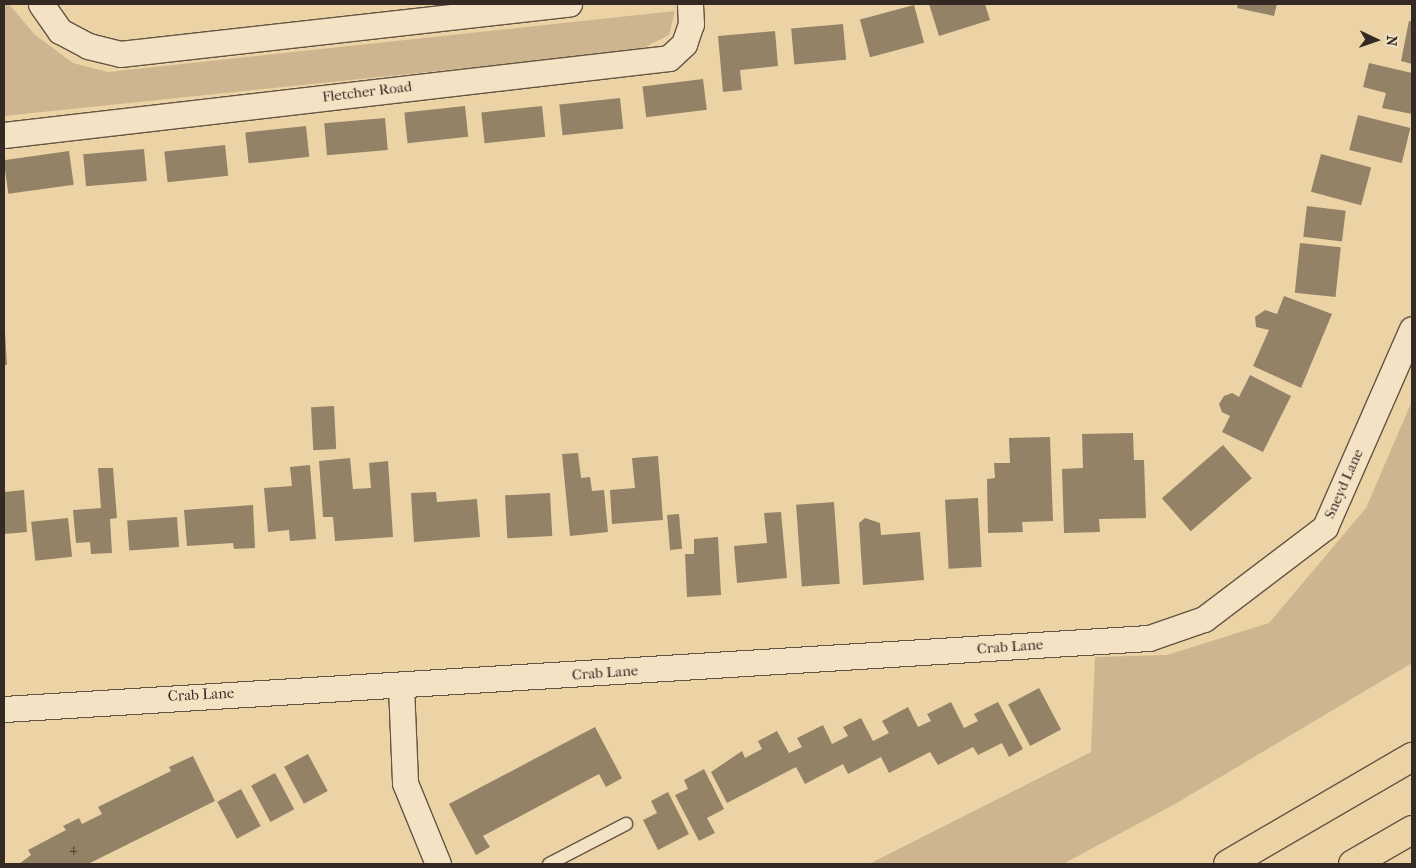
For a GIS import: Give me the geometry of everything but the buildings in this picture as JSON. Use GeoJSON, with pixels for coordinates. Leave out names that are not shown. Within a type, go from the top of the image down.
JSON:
{"type":"FeatureCollection","features":[{"type":"Feature","properties":{"kind":"highway"},"geometry":{"type":"LineString","coordinates":[[1228,864],[1412,757]]}},
{"type":"Feature","properties":{"kind":"highway"},"geometry":{"type":"LineString","coordinates":[[1353,864],[1412,830]]}},
{"type":"Feature","properties":{"kind":"street"},"geometry":{"type":"LineString","coordinates":[[41,4],[60,32],[88,46],[120,54],[569,4]]}},
{"type":"Feature","properties":{"kind":"street","name":"Fletcher Road"},"geometry":{"type":"LineString","coordinates":[[4,135],[669,58],[684,44],[691,24],[690,4]]}},
{"type":"Feature","properties":{"kind":"street","name":"Sneyd Lane"},"geometry":{"type":"LineString","coordinates":[[1204,618],[1325,527],[1412,329]]}},
{"type":"Feature","properties":{"kind":"street","name":"Crab Lane"},"geometry":{"type":"LineString","coordinates":[[4,709],[401,686],[1149,638],[1204,618]]}},
{"type":"Feature","properties":{"kind":"street"},"geometry":{"type":"LineString","coordinates":[[401,686],[406,783],[438,864]]}},
{"type":"Feature","properties":{"kind":"lane"},"geometry":{"type":"LineString","coordinates":[[549,864],[626,824]]}},
{"type":"Feature","properties":{"kind":"shaded area"},"geometry":{"type":"Polygon","coordinates":[[[4,4],[9,4],[34,34],[73,63],[108,72],[675,11],[669,35],[639,50],[4,116],[4,4]]]}},
{"type":"Feature","properties":{"kind":"shaded area"},"geometry":{"type":"Polygon","coordinates":[[[1412,401],[1412,663],[1175,804],[1063,864],[869,864],[1091,752],[1095,657],[1167,655],[1269,623],[1366,508],[1412,401]]]}}]}
